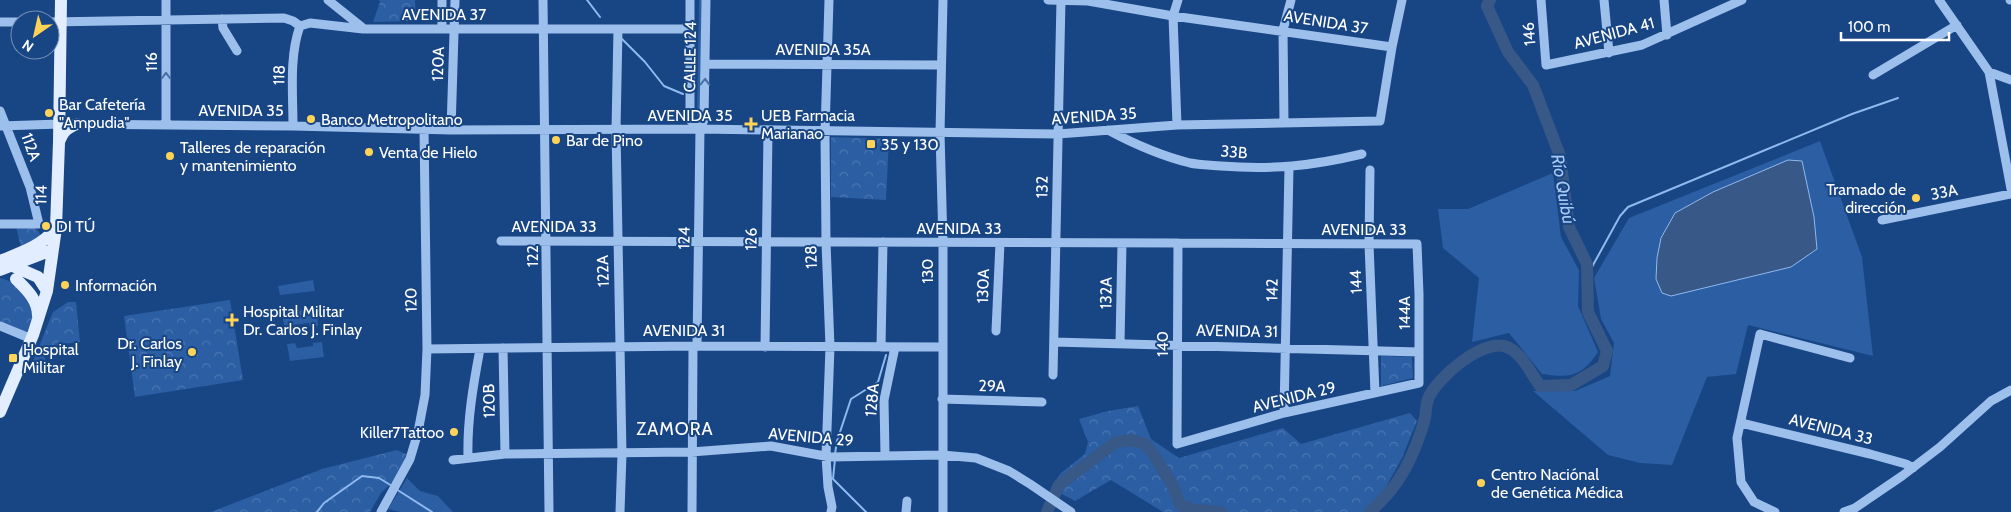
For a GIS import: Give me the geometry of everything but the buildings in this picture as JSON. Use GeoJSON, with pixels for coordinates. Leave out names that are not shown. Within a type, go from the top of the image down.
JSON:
{"type":"FeatureCollection","features":[{"type":"Feature","properties":{"kind":"main road","name":"114"},"geometry":{"type":"LineString","coordinates":[[44,276],[56,228],[60,124],[57,60]]}},
{"type":"Feature","properties":{"kind":"main road"},"geometry":{"type":"LineString","coordinates":[[59,142],[62,133],[77,124]]}},
{"type":"Feature","properties":{"kind":"main road"},"geometry":{"type":"LineString","coordinates":[[3,264],[48,239],[56,228]]}},
{"type":"Feature","properties":{"kind":"main road"},"geometry":{"type":"LineString","coordinates":[[3,264],[52,250]]}},
{"type":"Feature","properties":{"kind":"main road"},"geometry":{"type":"LineString","coordinates":[[0,412],[32,338],[47,291],[44,276],[3,264]]}},
{"type":"Feature","properties":{"kind":"main road"},"geometry":{"type":"LineString","coordinates":[[0,274],[47,291]]}},
{"type":"Feature","properties":{"kind":"main road"},"geometry":{"type":"LineString","coordinates":[[16,279],[28,291],[38,306],[38,322]]}},
{"type":"Feature","properties":{"kind":"street","name":"116"},"geometry":{"type":"LineString","coordinates":[[166,0],[166,125]]}},
{"type":"Feature","properties":{"kind":"street"},"geometry":{"type":"LineString","coordinates":[[328,0],[363,28]]}},
{"type":"Feature","properties":{"kind":"street"},"geometry":{"type":"LineString","coordinates":[[442,0],[442,29]]}},
{"type":"Feature","properties":{"kind":"street","name":"120A"},"geometry":{"type":"LineString","coordinates":[[451,130],[455,0]]}},
{"type":"Feature","properties":{"kind":"street","name":"122"},"geometry":{"type":"LineString","coordinates":[[543,0],[549,512]]}},
{"type":"Feature","properties":{"kind":"street","name":"CALLE 124"},"geometry":{"type":"LineString","coordinates":[[690,0],[690,120],[700,129],[704,120],[706,0]]}},
{"type":"Feature","properties":{"kind":"street","name":"128"},"geometry":{"type":"LineString","coordinates":[[829,0],[825,132],[831,457],[828,487],[832,507],[831,512]]}},
{"type":"Feature","properties":{"kind":"street","name":"130"},"geometry":{"type":"LineString","coordinates":[[943,0],[940,133],[943,512]]}},
{"type":"Feature","properties":{"kind":"street","name":"AVENIDA 37"},"geometry":{"type":"LineString","coordinates":[[1048,0],[1088,0],[1173,16],[1283,30],[1392,48]]}},
{"type":"Feature","properties":{"kind":"street","name":"132"},"geometry":{"type":"LineString","coordinates":[[1053,375],[1061,0]]}},
{"type":"Feature","properties":{"kind":"street"},"geometry":{"type":"LineString","coordinates":[[1176,125],[1173,16],[1178,0]]}},
{"type":"Feature","properties":{"kind":"street"},"geometry":{"type":"LineString","coordinates":[[1284,123],[1283,30],[1291,0]]}},
{"type":"Feature","properties":{"kind":"street"},"geometry":{"type":"LineString","coordinates":[[1392,48],[1402,0]]}},
{"type":"Feature","properties":{"kind":"street","name":"146"},"geometry":{"type":"LineString","coordinates":[[1541,0],[1546,65]]}},
{"type":"Feature","properties":{"kind":"street"},"geometry":{"type":"LineString","coordinates":[[1604,0],[1609,53]]}},
{"type":"Feature","properties":{"kind":"street"},"geometry":{"type":"LineString","coordinates":[[1664,0],[1667,34]]}},
{"type":"Feature","properties":{"kind":"street","name":"AVENIDA 41"},"geometry":{"type":"LineString","coordinates":[[1546,65],[1642,45],[1724,4],[1742,0]]}},
{"type":"Feature","properties":{"kind":"street"},"geometry":{"type":"LineString","coordinates":[[1939,0],[1990,72],[2011,189]]}},
{"type":"Feature","properties":{"kind":"street","name":"AVENIDA 37"},"geometry":{"type":"LineString","coordinates":[[60,22],[284,18],[294,21],[300,26],[310,23],[363,28],[690,29]]}},
{"type":"Feature","properties":{"kind":"street"},"geometry":{"type":"LineString","coordinates":[[222,19],[223,28],[237,51]]}},
{"type":"Feature","properties":{"kind":"street"},"geometry":{"type":"LineString","coordinates":[[1873,75],[1956,25]]}},
{"type":"Feature","properties":{"kind":"street","name":"118"},"geometry":{"type":"LineString","coordinates":[[293,126],[293,69],[296,35],[300,26]]}},
{"type":"Feature","properties":{"kind":"street","name":"122A"},"geometry":{"type":"LineString","coordinates":[[618,29],[616,130],[622,454],[620,512]]}},
{"type":"Feature","properties":{"kind":"street","name":"AVENIDA 35"},"geometry":{"type":"LineString","coordinates":[[4,126],[77,124],[293,126],[424,130],[700,129],[768,132],[1058,134],[1176,125],[1380,121],[1392,48]]}},
{"type":"Feature","properties":{"kind":"street","name":"AVENIDA 35A"},"geometry":{"type":"LineString","coordinates":[[705,64],[941,65]]}},
{"type":"Feature","properties":{"kind":"street"},"geometry":{"type":"LineString","coordinates":[[1990,72],[2011,80]]}},
{"type":"Feature","properties":{"kind":"street","name":"112A"},"geometry":{"type":"LineString","coordinates":[[0,111],[4,126],[30,187],[39,224],[0,224]]}},
{"type":"Feature","properties":{"kind":"street"},"geometry":{"type":"LineString","coordinates":[[398,128],[415,135],[421,144],[424,157]]}},
{"type":"Feature","properties":{"kind":"street","name":"124"},"geometry":{"type":"LineString","coordinates":[[692,512],[691,452],[700,129]]}},
{"type":"Feature","properties":{"kind":"street","name":"120"},"geometry":{"type":"LineString","coordinates":[[381,512],[407,468],[418,432],[425,395],[427,349],[424,130]]}},
{"type":"Feature","properties":{"kind":"street","name":"33B"},"geometry":{"type":"LineString","coordinates":[[1108,130],[1146,148],[1192,163],[1256,169],[1289,168],[1331,162],[1362,154]]}},
{"type":"Feature","properties":{"kind":"street","name":"126"},"geometry":{"type":"LineString","coordinates":[[765,347],[768,132]]}},
{"type":"Feature","properties":{"kind":"street","name":"142"},"geometry":{"type":"LineString","coordinates":[[1284,413],[1289,168]]}},
{"type":"Feature","properties":{"kind":"street","name":"144"},"geometry":{"type":"LineString","coordinates":[[1370,170],[1369,244],[1374,393]]}},
{"type":"Feature","properties":{"kind":"street","name":"33A"},"geometry":{"type":"LineString","coordinates":[[1882,220],[2011,194]]}},
{"type":"Feature","properties":{"kind":"street","name":"AVENIDA 33"},"geometry":{"type":"LineString","coordinates":[[501,241],[1417,244]]}},
{"type":"Feature","properties":{"kind":"street"},"geometry":{"type":"LineString","coordinates":[[881,347],[883,242]]}},
{"type":"Feature","properties":{"kind":"street","name":"130A"},"geometry":{"type":"LineString","coordinates":[[996,331],[1000,243]]}},
{"type":"Feature","properties":{"kind":"street","name":"132A"},"geometry":{"type":"LineString","coordinates":[[1120,344],[1122,243]]}},
{"type":"Feature","properties":{"kind":"street","name":"140"},"geometry":{"type":"LineString","coordinates":[[1177,444],[1178,243]]}},
{"type":"Feature","properties":{"kind":"street","name":"144A"},"geometry":{"type":"LineString","coordinates":[[1417,244],[1419,383]]}},
{"type":"Feature","properties":{"kind":"street"},"geometry":{"type":"LineString","coordinates":[[0,326],[32,338]]}},
{"type":"Feature","properties":{"kind":"street"},"geometry":{"type":"LineString","coordinates":[[1775,512],[1754,502],[1741,482],[1737,438],[1760,334],[1850,358]]}},
{"type":"Feature","properties":{"kind":"street","name":"AVENIDA 31"},"geometry":{"type":"LineString","coordinates":[[1054,342],[1419,352]]}},
{"type":"Feature","properties":{"kind":"street","name":"AVENIDA 31"},"geometry":{"type":"LineString","coordinates":[[427,349],[695,346],[942,347]]}},
{"type":"Feature","properties":{"kind":"street","name":"128A"},"geometry":{"type":"LineString","coordinates":[[885,455],[884,400],[894,347]]}},
{"type":"Feature","properties":{"kind":"street","name":"120B"},"geometry":{"type":"LineString","coordinates":[[503,348],[505,454]]}},
{"type":"Feature","properties":{"kind":"street"},"geometry":{"type":"LineString","coordinates":[[468,458],[467,432],[470,403],[480,349]]}},
{"type":"Feature","properties":{"kind":"street","name":"AVENIDA 29"},"geometry":{"type":"LineString","coordinates":[[1177,444],[1284,413],[1419,383]]}},
{"type":"Feature","properties":{"kind":"street"},"geometry":{"type":"LineString","coordinates":[[1844,512],[1855,508],[1913,468],[1992,401],[2011,390]]}},
{"type":"Feature","properties":{"kind":"street","name":"29A"},"geometry":{"type":"LineString","coordinates":[[942,399],[1042,402]]}},
{"type":"Feature","properties":{"kind":"street","name":"AVENIDA 33"},"geometry":{"type":"LineString","coordinates":[[1741,423],[1870,454],[1906,464],[1913,468]]}},
{"type":"Feature","properties":{"kind":"street","name":"AVENIDA 29"},"geometry":{"type":"LineString","coordinates":[[453,460],[505,454],[549,452],[622,454],[691,452],[771,446],[831,457],[942,454],[976,458],[1009,471],[1068,510]]}},
{"type":"Feature","properties":{"kind":"street"},"geometry":{"type":"LineString","coordinates":[[906,512],[907,501]]}},
{"type":"Feature","properties":{"kind":"street"},"geometry":{"type":"LineString","coordinates":[[1068,510],[1078,512]]}},
{"type":"Feature","properties":{"kind":"green space"},"geometry":{"type":"Polygon","coordinates":[[[379,0],[415,0],[416,21],[373,22],[379,0]]]}},
{"type":"Feature","properties":{"kind":"green space"},"geometry":{"type":"Polygon","coordinates":[[[699,0],[702,0],[701,116],[699,117],[697,116],[699,0]]]}},
{"type":"Feature","properties":{"kind":"green space"},"geometry":{"type":"Polygon","coordinates":[[[831,137],[889,139],[886,200],[831,197],[831,137]]]}},
{"type":"Feature","properties":{"kind":"green space"},"geometry":{"type":"Polygon","coordinates":[[[1820,141],[1862,257],[1873,356],[1748,325],[1736,374],[1707,377],[1672,465],[1640,463],[1608,455],[1533,391],[1575,391],[1610,376],[1614,343],[1601,319],[1594,278],[1629,218],[1820,141]]]}},
{"type":"Feature","properties":{"kind":"green space"},"geometry":{"type":"Polygon","coordinates":[[[1553,173],[1561,237],[1579,270],[1578,306],[1598,352],[1586,367],[1580,371],[1560,376],[1542,374],[1509,333],[1472,342],[1479,278],[1443,248],[1438,209],[1468,209],[1553,173]]]}},
{"type":"Feature","properties":{"kind":"green space"},"geometry":{"type":"Polygon","coordinates":[[[16,227],[35,228],[41,237],[21,248],[16,227]]]}},
{"type":"Feature","properties":{"kind":"green space"},"geometry":{"type":"Polygon","coordinates":[[[0,278],[8,280],[19,288],[27,300],[35,320],[29,333],[0,322],[0,278]]]}},
{"type":"Feature","properties":{"kind":"green space"},"geometry":{"type":"Polygon","coordinates":[[[313,280],[315,291],[280,295],[278,286],[313,280]]]}},
{"type":"Feature","properties":{"kind":"green space"},"geometry":{"type":"Polygon","coordinates":[[[230,300],[243,380],[135,397],[124,316],[230,300]]]}},
{"type":"Feature","properties":{"kind":"green space"},"geometry":{"type":"Polygon","coordinates":[[[68,302],[76,302],[80,342],[46,346],[44,350],[47,373],[31,366],[53,312],[68,302]]]}},
{"type":"Feature","properties":{"kind":"green space"},"geometry":{"type":"Polygon","coordinates":[[[317,308],[318,326],[310,327],[309,323],[293,325],[293,330],[285,331],[282,313],[317,308]]]}},
{"type":"Feature","properties":{"kind":"green space"},"geometry":{"type":"Polygon","coordinates":[[[322,342],[324,357],[290,361],[287,344],[295,343],[297,348],[313,346],[313,343],[322,342]]]}},
{"type":"Feature","properties":{"kind":"green space"},"geometry":{"type":"Polygon","coordinates":[[[1381,356],[1412,357],[1413,378],[1381,386],[1381,356]]]}},
{"type":"Feature","properties":{"kind":"green space"},"geometry":{"type":"Polygon","coordinates":[[[1138,406],[1151,439],[1179,458],[1283,428],[1301,444],[1410,413],[1417,421],[1402,458],[1386,487],[1379,509],[1376,512],[1163,512],[1111,480],[1075,501],[1051,488],[1061,473],[1085,454],[1088,442],[1079,419],[1108,411],[1138,406]]]}},
{"type":"Feature","properties":{"kind":"green space"},"geometry":{"type":"Polygon","coordinates":[[[397,450],[408,455],[407,468],[381,493],[370,512],[211,512],[322,469],[397,450]]]}},
{"type":"Feature","properties":{"kind":"green space"},"geometry":{"type":"Polygon","coordinates":[[[407,478],[420,491],[438,496],[453,512],[400,512],[388,509],[407,478]]]}},
{"type":"Feature","properties":{"kind":"shaded area"},"geometry":{"type":"Polygon","coordinates":[[[1788,160],[1802,161],[1814,217],[1817,249],[1791,267],[1671,296],[1662,293],[1656,279],[1657,258],[1661,238],[1675,213],[1713,192],[1788,160]]]}},
{"type":"Feature","properties":{"kind":"waterway"},"geometry":{"type":"LineString","coordinates":[[587,0],[600,17]]}},
{"type":"Feature","properties":{"kind":"waterway","name":"Río Quibú"},"geometry":{"type":"LineString","coordinates":[[1370,512],[1392,489],[1405,468],[1418,439],[1425,418],[1428,399],[1433,390],[1451,370],[1463,361],[1475,353],[1488,348],[1499,346],[1509,348],[1518,355],[1540,386],[1571,385],[1603,366],[1607,351],[1588,312],[1587,264],[1569,227],[1560,156],[1533,85],[1508,52],[1487,6],[1490,0]]}},
{"type":"Feature","properties":{"kind":"waterway"},"geometry":{"type":"LineString","coordinates":[[621,38],[645,62],[664,86],[683,94]]}},
{"type":"Feature","properties":{"kind":"waterway"},"geometry":{"type":"LineString","coordinates":[[1587,276],[1620,216],[1628,207],[1852,114],[1898,98]]}},
{"type":"Feature","properties":{"kind":"waterway"},"geometry":{"type":"LineString","coordinates":[[835,454],[837,441],[851,399],[878,382],[886,355]]}},
{"type":"Feature","properties":{"kind":"waterway","name":"Río Quibú"},"geometry":{"type":"LineString","coordinates":[[1047,512],[1059,485],[1116,442],[1132,440],[1145,444],[1154,455],[1173,486],[1180,505],[1195,510],[1221,512]]}},
{"type":"Feature","properties":{"kind":"waterway"},"geometry":{"type":"LineString","coordinates":[[835,459],[833,479],[866,512]]}},
{"type":"Feature","properties":{"kind":"waterway"},"geometry":{"type":"LineString","coordinates":[[317,512],[324,503],[362,476],[379,478],[392,486]]}},
{"type":"Feature","properties":{"kind":"waterway"},"geometry":{"type":"LineString","coordinates":[[396,489],[432,512]]}},
{"type":"Feature","properties":{"kind":"place","name":"Bar Cafetería \"Ampudia\""},"geometry":{"type":"Point","coordinates":[49,113]}},
{"type":"Feature","properties":{"kind":"place","name":"Banco Metropolitano"},"geometry":{"type":"Point","coordinates":[311,119]}},
{"type":"Feature","properties":{"kind":"place","name":"UEB Farmacia Marianao"},"geometry":{"type":"Point","coordinates":[751,124]}},
{"type":"Feature","properties":{"kind":"place","name":"Bar de Pino"},"geometry":{"type":"Point","coordinates":[556,140]}},
{"type":"Feature","properties":{"kind":"place","name":"35 y 130"},"geometry":{"type":"Point","coordinates":[871,144]}},
{"type":"Feature","properties":{"kind":"place","name":"Venta de Hielo"},"geometry":{"type":"Point","coordinates":[369,152]}},
{"type":"Feature","properties":{"kind":"place","name":"Talleres de reparación y mantenimiento"},"geometry":{"type":"Point","coordinates":[170,156]}},
{"type":"Feature","properties":{"kind":"place","name":"Tramado de dirección"},"geometry":{"type":"Point","coordinates":[1916,198]}},
{"type":"Feature","properties":{"kind":"place","name":"DI TÚ"},"geometry":{"type":"Point","coordinates":[46,226]}},
{"type":"Feature","properties":{"kind":"place","name":"Información"},"geometry":{"type":"Point","coordinates":[65,285]}},
{"type":"Feature","properties":{"kind":"place","name":"Hospital Militar Dr. Carlos J. Finlay"},"geometry":{"type":"Point","coordinates":[232,320]}},
{"type":"Feature","properties":{"kind":"place","name":"Dr. Carlos J. Finlay"},"geometry":{"type":"Point","coordinates":[192,352]}},
{"type":"Feature","properties":{"kind":"place","name":"Hospital Militar"},"geometry":{"type":"Point","coordinates":[13,358]}},
{"type":"Feature","properties":{"kind":"place","name":"Killer7Tattoo"},"geometry":{"type":"Point","coordinates":[454,432]}},
{"type":"Feature","properties":{"kind":"place","name":"Centro Naciónal de Genética Médica"},"geometry":{"type":"Point","coordinates":[1481,483]}},
{"type":"Feature","properties":{"kind":"district","name":"ZAMORA"},"geometry":{"type":"Point","coordinates":[675,429]}}]}
